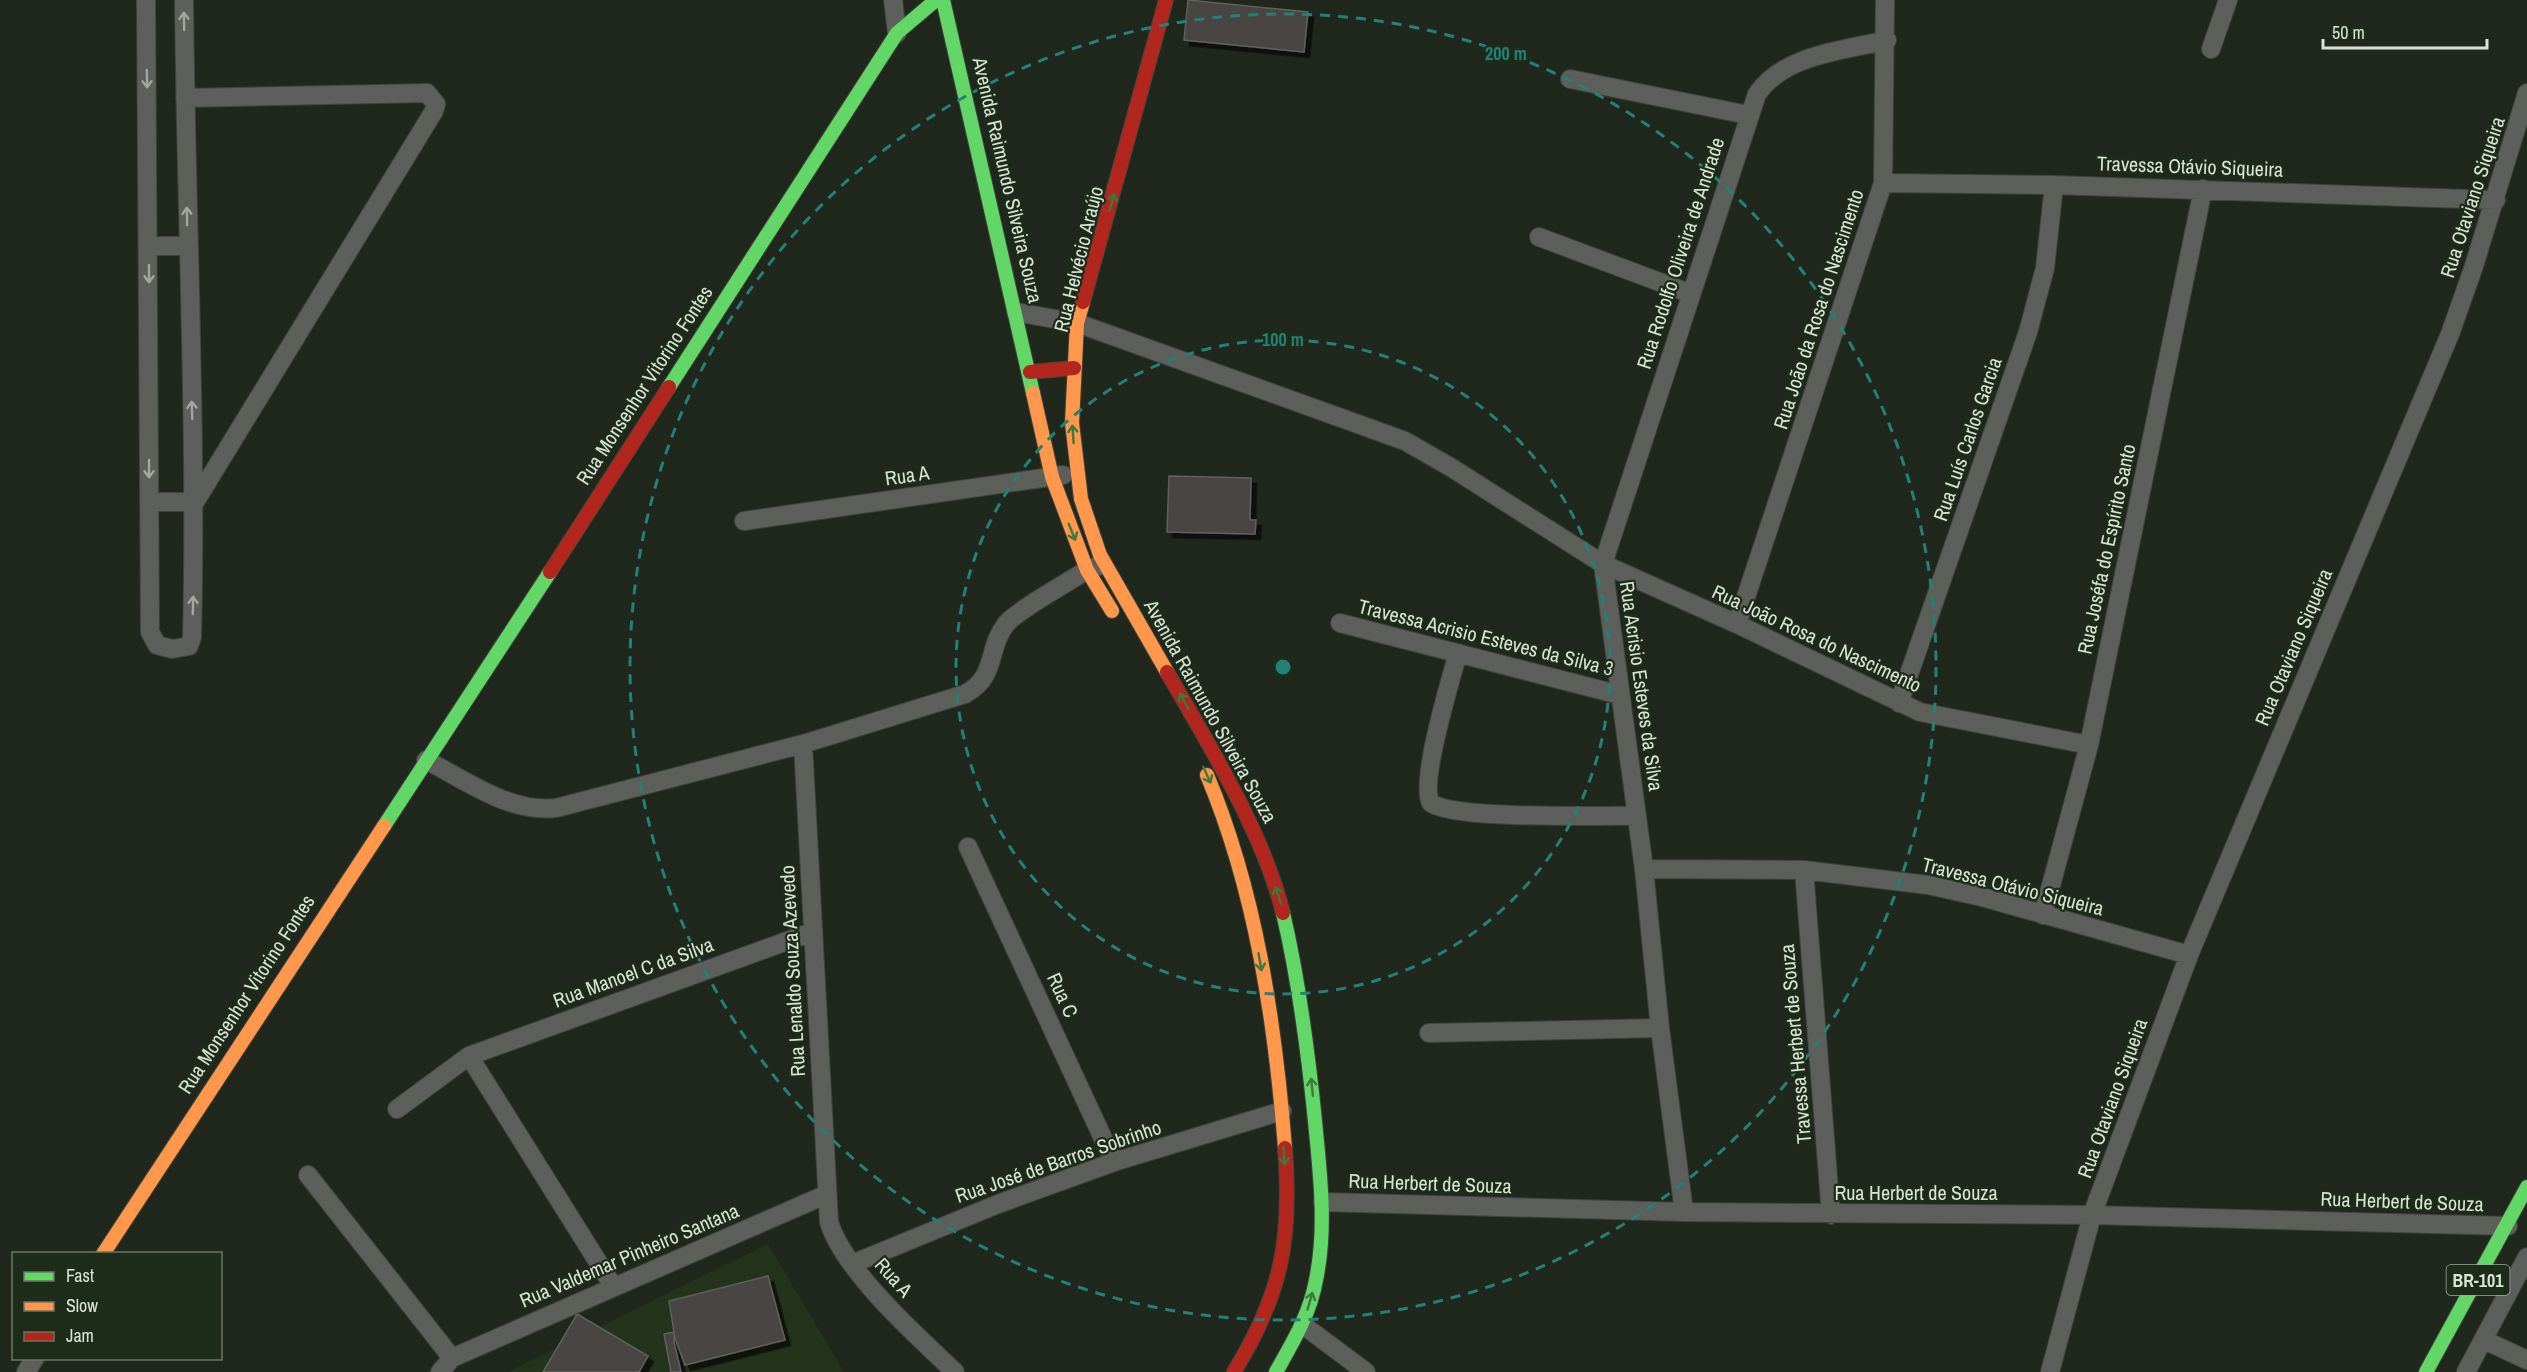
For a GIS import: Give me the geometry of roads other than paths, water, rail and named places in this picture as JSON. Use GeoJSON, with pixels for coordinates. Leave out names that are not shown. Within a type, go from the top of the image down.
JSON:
{"type":"FeatureCollection","features":[{"type":"Feature","properties":{"kind":"main road","name":"Rua Helvécio Araújo"},"geometry":{"type":"LineString","coordinates":[[1091,532],[1077,472],[1072,423],[1077,323],[1166,0]]}},
{"type":"Feature","properties":{"kind":"main road","name":"Rua Monsenhor Vitorino Fontes"},"geometry":{"type":"LineString","coordinates":[[104,1252],[500,650],[897,33],[941,3]]}},
{"type":"Feature","properties":{"kind":"main road","name":"Avenida Raimundo Silveira Souza"},"geometry":{"type":"LineString","coordinates":[[941,3],[1016,312],[1052,477],[1087,570],[1122,627]]}},
{"type":"Feature","properties":{"kind":"main road"},"geometry":{"type":"LineString","coordinates":[[1030,372],[1074,368]]}},
{"type":"Feature","properties":{"kind":"main road","name":"Avenida Raimundo Silveira Souza"},"geometry":{"type":"LineString","coordinates":[[1091,532],[1105,563],[1216,759],[1248,821],[1281,902],[1292,951],[1308,1050],[1323,1202],[1318,1270],[1303,1325],[1276,1372]]}},
{"type":"Feature","properties":{"kind":"main road","name":"Avenida Raimundo Silveira Souza"},"geometry":{"type":"LineString","coordinates":[[1158,685],[1197,754],[1231,833],[1241,867],[1267,1004],[1282,1111],[1285,1231],[1280,1269],[1270,1308],[1234,1372]]}},
{"type":"Feature","properties":{"kind":"main road","name":"BR-101"},"geometry":{"type":"LineString","coordinates":[[2426,1372],[2508,1226],[2527,1187]]}},
{"type":"Feature","properties":{"kind":"street"},"geometry":{"type":"LineString","coordinates":[[146,0],[151,638],[157,645],[172,649],[189,646],[192,638],[195,502],[187,246],[184,0]]}},
{"type":"Feature","properties":{"kind":"street"},"geometry":{"type":"LineString","coordinates":[[893,0],[897,33]]}},
{"type":"Feature","properties":{"kind":"street","name":"Rua João da Rosa do Nascimento"},"geometry":{"type":"LineString","coordinates":[[1737,624],[1883,183],[1886,0]]}},
{"type":"Feature","properties":{"kind":"street"},"geometry":{"type":"LineString","coordinates":[[2211,49],[2228,0]]}},
{"type":"Feature","properties":{"kind":"street","name":"Rua Rodolfo Oliveira de Andrade"},"geometry":{"type":"LineString","coordinates":[[1603,564],[1689,293],[1757,94],[1777,72],[1810,57],[1887,40]]}},
{"type":"Feature","properties":{"kind":"street"},"geometry":{"type":"LineString","coordinates":[[1570,79],[1748,115]]}},
{"type":"Feature","properties":{"kind":"street"},"geometry":{"type":"LineString","coordinates":[[185,98],[427,93],[436,104],[434,111],[195,502]]}},
{"type":"Feature","properties":{"kind":"street","name":"Rua Otaviano Siqueira"},"geometry":{"type":"LineString","coordinates":[[2050,1372],[2092,1215],[2188,956],[2446,344],[2496,200],[2527,93]]}},
{"type":"Feature","properties":{"kind":"street","name":"Travessa Otávio Siqueira"},"geometry":{"type":"LineString","coordinates":[[1883,183],[2203,189],[2496,200]]}},
{"type":"Feature","properties":{"kind":"street","name":"Rua Luís Carlos Garcia"},"geometry":{"type":"LineString","coordinates":[[1899,703],[2028,332],[2045,268],[2054,185]]}},
{"type":"Feature","properties":{"kind":"street","name":"Rua Joséfa do Espírito Santo"},"geometry":{"type":"LineString","coordinates":[[2043,915],[2089,744],[2203,189]]}},
{"type":"Feature","properties":{"kind":"street"},"geometry":{"type":"LineString","coordinates":[[1539,237],[1689,293]]}},
{"type":"Feature","properties":{"kind":"street"},"geometry":{"type":"LineString","coordinates":[[149,246],[187,246]]}},
{"type":"Feature","properties":{"kind":"street","name":"Rua Acrisio Esteves da Silva"},"geometry":{"type":"LineString","coordinates":[[1016,312],[1077,323],[1405,441],[1452,468],[1603,564],[1644,869],[1660,1029],[1684,1212]]}},
{"type":"Feature","properties":{"kind":"street","name":"Rua A"},"geometry":{"type":"LineString","coordinates":[[744,521],[1077,472]]}},
{"type":"Feature","properties":{"kind":"street"},"geometry":{"type":"LineString","coordinates":[[149,502],[195,502]]}},
{"type":"Feature","properties":{"kind":"street"},"geometry":{"type":"LineString","coordinates":[[426,760],[501,799],[538,810],[556,808],[802,744],[965,694],[977,688],[985,679],[1006,624],[1087,570],[1105,563]]}},
{"type":"Feature","properties":{"kind":"street","name":"Rua João Rosa do Nascimento"},"geometry":{"type":"LineString","coordinates":[[1603,564],[1737,624],[1920,712],[2089,744]]}},
{"type":"Feature","properties":{"kind":"street","name":"Travessa Acrisio Esteves da Silva 3"},"geometry":{"type":"LineString","coordinates":[[1340,623],[1620,695]]}},
{"type":"Feature","properties":{"kind":"street"},"geometry":{"type":"LineString","coordinates":[[1458,653],[1431,764],[1427,793],[1431,803],[1444,809],[1476,813],[1637,816]]}},
{"type":"Feature","properties":{"kind":"street","name":"Rua Lenaldo Souza Azevedo"},"geometry":{"type":"LineString","coordinates":[[802,744],[825,1196]]}},
{"type":"Feature","properties":{"kind":"street","name":"Rua C"},"geometry":{"type":"LineString","coordinates":[[968,847],[1114,1162]]}},
{"type":"Feature","properties":{"kind":"street","name":"Travessa Otávio Siqueira"},"geometry":{"type":"LineString","coordinates":[[1644,869],[1804,870],[1928,885],[2188,956]]}},
{"type":"Feature","properties":{"kind":"street","name":"Travessa Herbert de Souza"},"geometry":{"type":"LineString","coordinates":[[1804,870],[1832,1215]]}},
{"type":"Feature","properties":{"kind":"street","name":"Rua Manoel C da Silva"},"geometry":{"type":"LineString","coordinates":[[397,1109],[469,1056],[812,932]]}},
{"type":"Feature","properties":{"kind":"street"},"geometry":{"type":"LineString","coordinates":[[1429,1033],[1660,1029]]}},
{"type":"Feature","properties":{"kind":"street"},"geometry":{"type":"LineString","coordinates":[[469,1056],[613,1286]]}},
{"type":"Feature","properties":{"kind":"street","name":"Rua José de Barros Sobrinho"},"geometry":{"type":"LineString","coordinates":[[852,1264],[998,1204],[1114,1162],[1282,1111]]}},
{"type":"Feature","properties":{"kind":"street"},"geometry":{"type":"LineString","coordinates":[[308,1175],[452,1358],[440,1372]]}},
{"type":"Feature","properties":{"kind":"street","name":"Rua A"},"geometry":{"type":"LineString","coordinates":[[825,1196],[834,1238],[852,1264],[912,1331],[955,1372]]}},
{"type":"Feature","properties":{"kind":"street","name":"Rua Valdemar Pinheiro Santana"},"geometry":{"type":"LineString","coordinates":[[452,1358],[613,1286],[825,1196]]}},
{"type":"Feature","properties":{"kind":"street","name":"Rua Herbert de Souza"},"geometry":{"type":"LineString","coordinates":[[1323,1202],[1832,1215],[2092,1215],[2508,1226]]}},
{"type":"Feature","properties":{"kind":"street"},"geometry":{"type":"LineString","coordinates":[[2466,1372],[2527,1257]]}},
{"type":"Feature","properties":{"kind":"street"},"geometry":{"type":"LineString","coordinates":[[1303,1325],[1366,1372]]}},
{"type":"Feature","properties":{"kind":"street"},"geometry":{"type":"LineString","coordinates":[[2484,1340],[2527,1360]]}}]}
